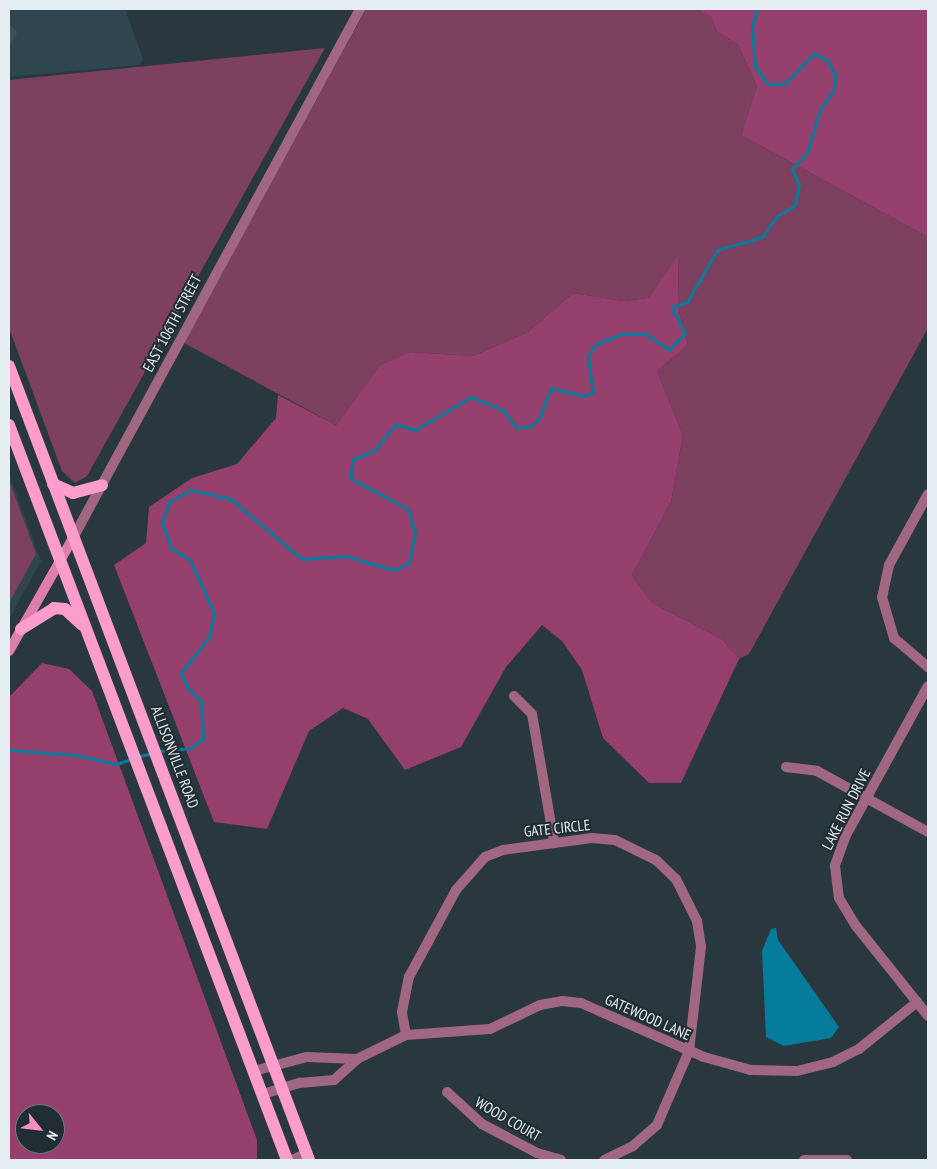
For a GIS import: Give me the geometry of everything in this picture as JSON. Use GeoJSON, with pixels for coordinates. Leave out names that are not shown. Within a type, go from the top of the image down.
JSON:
{"type":"FeatureCollection","features":[{"type":"Feature","properties":{"kind":"main road","name":"ALLISONVILLE ROAD"},"geometry":{"type":"LineString","coordinates":[[9,366],[308,1157]]}},
{"type":"Feature","properties":{"kind":"main road"},"geometry":{"type":"LineString","coordinates":[[9,425],[287,1160]]}},
{"type":"Feature","properties":{"kind":"main road"},"geometry":{"type":"LineString","coordinates":[[53,484],[73,494],[102,485]]}},
{"type":"Feature","properties":{"kind":"main road","name":"EAST 106TH STREET"},"geometry":{"type":"LineString","coordinates":[[9,651],[74,538]]}},
{"type":"Feature","properties":{"kind":"main road"},"geometry":{"type":"LineString","coordinates":[[21,629],[47,610],[61,607],[86,629]]}},
{"type":"Feature","properties":{"kind":"street","name":"EAST 106TH STREET"},"geometry":{"type":"LineString","coordinates":[[74,538],[360,9]]}},
{"type":"Feature","properties":{"kind":"street"},"geometry":{"type":"LineString","coordinates":[[928,494],[889,565],[883,604],[894,638],[928,667]]}},
{"type":"Feature","properties":{"kind":"street","name":"LAKE RUN DRIVE"},"geometry":{"type":"LineString","coordinates":[[928,686],[838,850],[836,887],[856,926],[928,1016]]}},
{"type":"Feature","properties":{"kind":"street"},"geometry":{"type":"LineString","coordinates":[[514,696],[532,714],[554,841]]}},
{"type":"Feature","properties":{"kind":"street"},"geometry":{"type":"LineString","coordinates":[[786,767],[817,771],[928,832]]}},
{"type":"Feature","properties":{"kind":"street","name":"GATE CIRCLE"},"geometry":{"type":"LineString","coordinates":[[406,1036],[402,1012],[405,986],[464,877],[485,857],[503,850],[554,841],[592,838],[636,848],[669,873],[688,899],[701,947],[689,1051]]}},
{"type":"Feature","properties":{"kind":"street","name":"GATEWOOD LANE"},"geometry":{"type":"LineString","coordinates":[[263,1094],[282,1088],[334,1080],[357,1059],[406,1036],[490,1029],[540,1005],[570,1002],[689,1051],[752,1070],[812,1068],[859,1049],[917,1002]]}},
{"type":"Feature","properties":{"kind":"street"},"geometry":{"type":"LineString","coordinates":[[604,1160],[633,1146],[657,1125],[689,1051]]}},
{"type":"Feature","properties":{"kind":"street"},"geometry":{"type":"LineString","coordinates":[[254,1071],[307,1057],[349,1055],[357,1059]]}},
{"type":"Feature","properties":{"kind":"street","name":"WOOD COURT"},"geometry":{"type":"LineString","coordinates":[[447,1092],[482,1124],[536,1153],[561,1160]]}},
{"type":"Feature","properties":{"kind":"street"},"geometry":{"type":"LineString","coordinates":[[292,1160],[308,1157]]}},
{"type":"Feature","properties":{"kind":"street"},"geometry":{"type":"LineString","coordinates":[[804,1160],[847,1160]]}},
{"type":"Feature","properties":{"kind":"shaded area"},"geometry":{"type":"Polygon","coordinates":[[[9,9],[125,9],[143,59],[140,65],[9,77],[9,9]]]}},
{"type":"Feature","properties":{"kind":"shaded area"},"geometry":{"type":"Polygon","coordinates":[[[366,9],[696,9],[711,17],[717,32],[738,45],[757,86],[741,135],[928,237],[928,328],[749,654],[739,659],[722,639],[652,603],[632,575],[671,502],[683,435],[657,371],[688,345],[679,311],[678,257],[648,298],[623,301],[573,293],[528,332],[473,356],[410,352],[380,365],[336,425],[184,343],[366,9]]]}},
{"type":"Feature","properties":{"kind":"shaded area"},"geometry":{"type":"Polygon","coordinates":[[[696,9],[928,9],[928,237],[741,135],[757,86],[738,45],[717,32],[711,17],[696,9]]]}},
{"type":"Feature","properties":{"kind":"shaded area"},"geometry":{"type":"Polygon","coordinates":[[[325,48],[87,476],[75,483],[62,471],[9,328],[9,80],[325,48]]]}},
{"type":"Feature","properties":{"kind":"shaded area"},"geometry":{"type":"Polygon","coordinates":[[[678,256],[679,311],[688,345],[657,371],[683,435],[671,502],[632,575],[652,603],[722,639],[739,659],[681,783],[649,783],[603,738],[582,670],[562,641],[542,625],[506,667],[461,747],[405,770],[368,719],[343,708],[309,731],[267,829],[214,822],[114,565],[146,543],[149,507],[192,478],[237,464],[276,418],[278,395],[336,425],[380,365],[410,352],[473,356],[528,332],[573,293],[623,301],[648,298],[678,256]]]}},
{"type":"Feature","properties":{"kind":"shaded area"},"geometry":{"type":"Polygon","coordinates":[[[9,474],[41,561],[9,619],[9,474]]]}},
{"type":"Feature","properties":{"kind":"shaded area"},"geometry":{"type":"Polygon","coordinates":[[[9,480],[36,554],[9,603],[9,480]]]}},
{"type":"Feature","properties":{"kind":"shaded area"},"geometry":{"type":"Polygon","coordinates":[[[42,663],[69,669],[92,691],[257,1140],[257,1160],[9,1160],[9,697],[42,663]]]}},
{"type":"Feature","properties":{"kind":"water"},"geometry":{"type":"Polygon","coordinates":[[[776,928],[778,940],[839,1027],[831,1038],[784,1046],[766,1037],[762,951],[771,929],[776,928]]]}},
{"type":"Feature","properties":{"kind":"building"},"geometry":{"type":"Polygon","coordinates":[[[9,24],[17,32],[11,45],[9,45],[9,24]]]}},
{"type":"Feature","properties":{"kind":"waterway"},"geometry":{"type":"LineString","coordinates":[[158,751],[191,748],[203,739],[201,701],[188,688],[181,673],[209,637],[214,613],[190,560],[171,548],[162,522],[170,501],[191,490],[231,499],[302,559],[346,556],[394,570],[409,563],[415,532],[408,509],[350,478],[353,459],[375,450],[396,424],[415,430],[471,397],[503,410],[516,427],[530,427],[539,419],[551,388],[582,396],[593,393],[588,356],[596,344],[622,334],[646,334],[669,350],[685,333],[672,307],[687,302],[717,250],[762,237],[777,216],[795,205],[799,185],[792,169],[807,153],[820,110],[834,89],[835,74],[827,60],[814,53],[785,84],[768,84],[755,67],[752,26],[757,9]]}},
{"type":"Feature","properties":{"kind":"waterway"},"geometry":{"type":"LineString","coordinates":[[9,750],[76,755],[116,764],[131,759]]}},
{"type":"Feature","properties":{"kind":"waterway"},"geometry":{"type":"LineString","coordinates":[[137,757],[152,753]]}}]}
